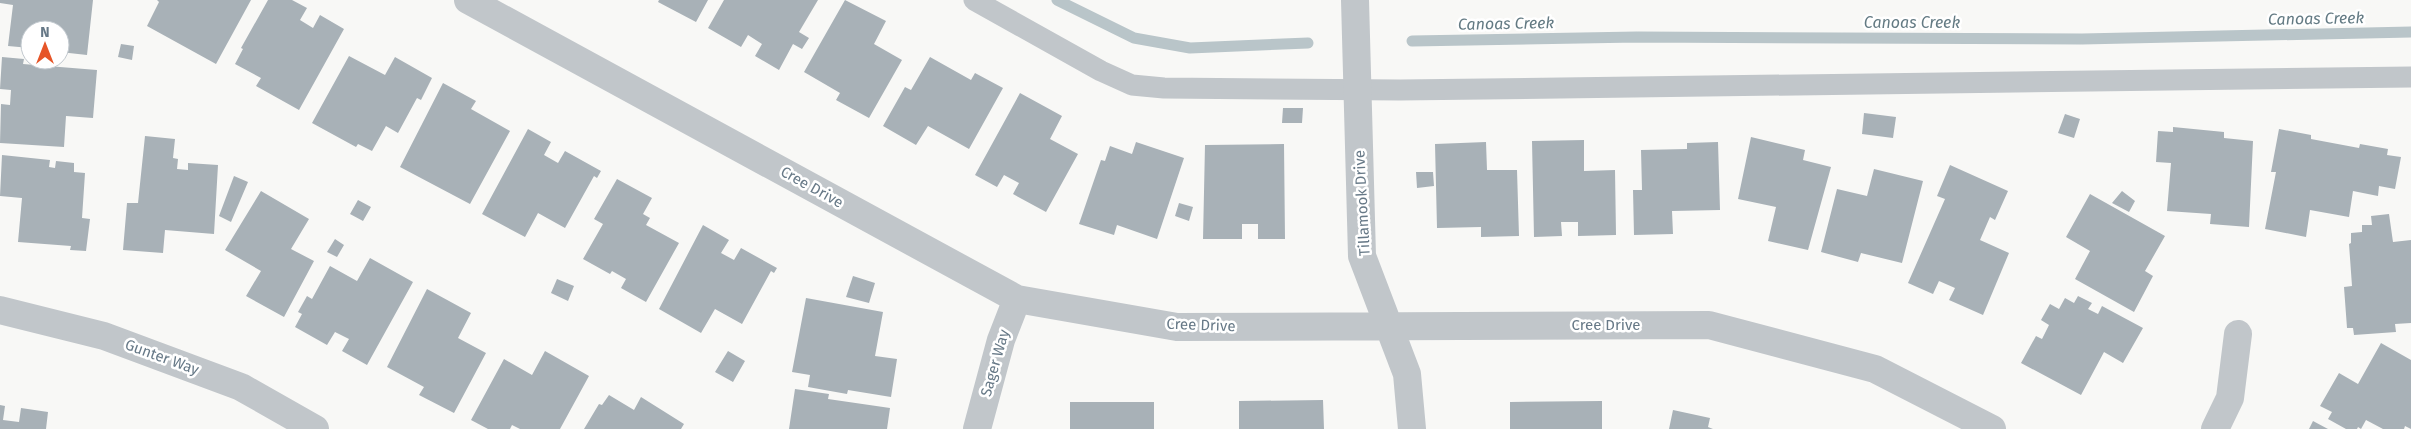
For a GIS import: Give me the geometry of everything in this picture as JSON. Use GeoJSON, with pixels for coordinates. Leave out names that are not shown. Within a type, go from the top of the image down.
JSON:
{"type":"FeatureCollection","features":[{"type":"Feature","properties":{"kind":"street","name":"Cree Drive"},"geometry":{"type":"LineString","coordinates":[[468,0],[1017,299],[1177,327],[1709,325],[1875,369],[1992,429]]}},
{"type":"Feature","properties":{"kind":"street","name":"Tillamook Drive"},"geometry":{"type":"LineString","coordinates":[[1355,0],[1362,256],[1407,374],[1412,429]]}},
{"type":"Feature","properties":{"kind":"street","name":"Sager Way"},"geometry":{"type":"LineString","coordinates":[[977,429],[1000,340],[1017,299]]}},
{"type":"Feature","properties":{"kind":"street","name":"Gunter Way"},"geometry":{"type":"LineString","coordinates":[[0,310],[104,336],[241,387],[315,429]]}},
{"type":"Feature","properties":{"kind":"street"},"geometry":{"type":"LineString","coordinates":[[2215,429],[2230,398],[2238,334]]}},
{"type":"Feature","properties":{"kind":"lane"},"geometry":{"type":"LineString","coordinates":[[974,0],[1101,71],[1132,85],[1174,89],[1358,89],[2411,77]]}},
{"type":"Feature","properties":{"kind":"building"},"geometry":{"type":"Polygon","coordinates":[[[0,0],[93,0],[87,55],[70,53],[70,20],[20,20],[20,47],[8,46],[13,5],[0,3],[0,0]]]}},
{"type":"Feature","properties":{"kind":"building"},"geometry":{"type":"Polygon","coordinates":[[[157,0],[251,0],[216,64],[147,26],[159,2],[157,0]]]}},
{"type":"Feature","properties":{"kind":"building"},"geometry":{"type":"Polygon","coordinates":[[[268,0],[292,0],[307,8],[300,20],[313,28],[320,15],[344,29],[299,110],[256,86],[261,78],[235,64],[243,49],[241,48],[268,0]]]}},
{"type":"Feature","properties":{"kind":"building"},"geometry":{"type":"Polygon","coordinates":[[[659,0],[708,0],[696,22],[658,2],[659,0]]]}},
{"type":"Feature","properties":{"kind":"building"},"geometry":{"type":"Polygon","coordinates":[[[724,0],[818,0],[799,32],[809,38],[802,49],[793,44],[779,70],[755,56],[762,44],[748,35],[741,47],[708,28],[724,0]]]}},
{"type":"Feature","properties":{"kind":"building"},"geometry":{"type":"Polygon","coordinates":[[[845,0],[886,21],[874,44],[902,60],[869,118],[836,100],[840,93],[804,72],[845,0]]]}},
{"type":"Feature","properties":{"kind":"building"},"geometry":{"type":"Polygon","coordinates":[[[121,44],[134,46],[132,60],[118,57],[121,44]]]}},
{"type":"Feature","properties":{"kind":"building"},"geometry":{"type":"Polygon","coordinates":[[[349,56],[385,75],[395,57],[432,78],[421,100],[417,98],[398,133],[386,126],[372,151],[358,144],[356,147],[312,123],[349,56]]]}},
{"type":"Feature","properties":{"kind":"building"},"geometry":{"type":"Polygon","coordinates":[[[2,57],[20,59],[20,70],[70,70],[70,68],[97,70],[93,118],[66,116],[64,147],[0,143],[1,104],[10,105],[11,90],[0,89],[2,57]]]}},
{"type":"Feature","properties":{"kind":"building"},"geometry":{"type":"Polygon","coordinates":[[[930,57],[971,80],[975,73],[1003,88],[969,149],[928,126],[916,145],[883,126],[905,87],[911,90],[930,57]]]}},
{"type":"Feature","properties":{"kind":"building"},"geometry":{"type":"Polygon","coordinates":[[[443,83],[476,101],[471,109],[510,131],[470,204],[400,167],[443,83]]]}},
{"type":"Feature","properties":{"kind":"building"},"geometry":{"type":"Polygon","coordinates":[[[1020,93],[1062,116],[1050,139],[1078,154],[1046,212],[1013,194],[1019,183],[1004,175],[997,187],[975,175],[1020,93]]]}},
{"type":"Feature","properties":{"kind":"building"},"geometry":{"type":"Polygon","coordinates":[[[1283,108],[1303,108],[1302,123],[1282,123],[1283,108]]]}},
{"type":"Feature","properties":{"kind":"building"},"geometry":{"type":"Polygon","coordinates":[[[1864,113],[1896,117],[1893,138],[1862,134],[1864,113]]]}},
{"type":"Feature","properties":{"kind":"building"},"geometry":{"type":"Polygon","coordinates":[[[2065,114],[2080,119],[2074,138],[2058,133],[2065,114]]]}},
{"type":"Feature","properties":{"kind":"building"},"geometry":{"type":"Polygon","coordinates":[[[2173,127],[2224,132],[2224,138],[2253,141],[2249,227],[2210,224],[2211,214],[2167,211],[2171,163],[2156,162],[2158,131],[2173,132],[2173,127]]]}},
{"type":"Feature","properties":{"kind":"building"},"geometry":{"type":"Polygon","coordinates":[[[528,129],[551,142],[544,155],[558,163],[565,151],[601,171],[597,178],[594,176],[565,228],[538,213],[525,237],[482,214],[528,129]]]}},
{"type":"Feature","properties":{"kind":"building"},"geometry":{"type":"Polygon","coordinates":[[[2279,129],[2311,135],[2311,139],[2359,148],[2360,144],[2388,149],[2387,155],[2401,157],[2395,189],[2379,186],[2378,196],[2353,191],[2349,217],[2310,210],[2306,237],[2265,229],[2276,172],[2271,172],[2279,129]]]}},
{"type":"Feature","properties":{"kind":"building"},"geometry":{"type":"Polygon","coordinates":[[[145,136],[175,139],[173,158],[178,159],[177,169],[188,170],[188,163],[218,165],[214,234],[165,230],[163,253],[123,250],[127,203],[138,203],[145,136]]]}},
{"type":"Feature","properties":{"kind":"building"},"geometry":{"type":"Polygon","coordinates":[[[1751,137],[1805,150],[1803,160],[1831,167],[1808,250],[1768,241],[1776,207],[1738,199],[1751,137]]]}},
{"type":"Feature","properties":{"kind":"building"},"geometry":{"type":"Polygon","coordinates":[[[1584,140],[1584,171],[1615,170],[1616,235],[1578,236],[1578,222],[1561,222],[1562,236],[1534,237],[1532,141],[1584,140]]]}},
{"type":"Feature","properties":{"kind":"building"},"geometry":{"type":"Polygon","coordinates":[[[1136,142],[1184,158],[1157,239],[1117,225],[1114,235],[1079,224],[1101,160],[1105,161],[1110,146],[1132,154],[1136,142]]]}},
{"type":"Feature","properties":{"kind":"building"},"geometry":{"type":"Polygon","coordinates":[[[1486,142],[1487,170],[1517,170],[1519,236],[1481,237],[1481,227],[1437,228],[1435,144],[1486,142]]]}},
{"type":"Feature","properties":{"kind":"building"},"geometry":{"type":"Polygon","coordinates":[[[1718,142],[1720,210],[1672,211],[1673,234],[1634,235],[1633,190],[1642,190],[1641,150],[1687,149],[1687,143],[1718,142]]]}},
{"type":"Feature","properties":{"kind":"building"},"geometry":{"type":"Polygon","coordinates":[[[1284,144],[1285,239],[1258,239],[1258,224],[1242,224],[1242,239],[1203,239],[1205,145],[1284,144]]]}},
{"type":"Feature","properties":{"kind":"building"},"geometry":{"type":"Polygon","coordinates":[[[2,155],[50,160],[49,167],[55,168],[56,161],[74,163],[74,172],[85,173],[82,218],[90,219],[86,251],[70,250],[71,246],[18,242],[22,198],[0,196],[2,155]]]}},
{"type":"Feature","properties":{"kind":"building"},"geometry":{"type":"Polygon","coordinates":[[[1950,165],[2008,191],[1995,220],[1990,217],[1980,240],[2009,253],[1983,315],[1949,300],[1955,288],[1939,281],[1933,294],[1908,283],[1945,199],[1937,196],[1950,165]]]}},
{"type":"Feature","properties":{"kind":"building"},"geometry":{"type":"Polygon","coordinates":[[[1874,169],[1923,181],[1902,263],[1861,253],[1858,262],[1821,252],[1837,189],[1867,196],[1874,169]]]}},
{"type":"Feature","properties":{"kind":"building"},"geometry":{"type":"Polygon","coordinates":[[[1416,172],[1433,172],[1434,186],[1417,188],[1416,172]]]}},
{"type":"Feature","properties":{"kind":"building"},"geometry":{"type":"Polygon","coordinates":[[[234,176],[248,182],[231,222],[219,216],[234,176]]]}},
{"type":"Feature","properties":{"kind":"building"},"geometry":{"type":"Polygon","coordinates":[[[617,179],[652,198],[643,214],[650,218],[646,225],[679,243],[646,302],[621,288],[626,279],[612,271],[610,274],[583,259],[603,224],[594,219],[617,179]]]}},
{"type":"Feature","properties":{"kind":"building"},"geometry":{"type":"Polygon","coordinates":[[[261,191],[309,219],[291,249],[314,261],[284,317],[246,296],[261,271],[225,250],[261,191]]]}},
{"type":"Feature","properties":{"kind":"building"},"geometry":{"type":"Polygon","coordinates":[[[2122,191],[2135,201],[2129,212],[2112,203],[2122,191]]]}},
{"type":"Feature","properties":{"kind":"building"},"geometry":{"type":"Polygon","coordinates":[[[2090,194],[2165,236],[2145,271],[2153,276],[2134,312],[2075,279],[2090,251],[2066,237],[2090,194]]]}},
{"type":"Feature","properties":{"kind":"building"},"geometry":{"type":"Polygon","coordinates":[[[358,200],[371,207],[363,221],[350,214],[358,200]]]}},
{"type":"Feature","properties":{"kind":"building"},"geometry":{"type":"Polygon","coordinates":[[[1179,203],[1193,207],[1189,221],[1175,216],[1179,203]]]}},
{"type":"Feature","properties":{"kind":"building"},"geometry":{"type":"Polygon","coordinates":[[[2389,214],[2393,242],[2411,240],[2411,323],[2395,324],[2396,332],[2354,335],[2353,328],[2347,328],[2344,287],[2352,286],[2349,244],[2351,243],[2351,233],[2362,232],[2362,225],[2372,225],[2371,216],[2389,214]]]}},
{"type":"Feature","properties":{"kind":"building"},"geometry":{"type":"Polygon","coordinates":[[[703,225],[729,240],[721,253],[734,260],[741,248],[777,268],[774,273],[771,271],[742,324],[715,309],[701,333],[659,309],[703,225]]]}},
{"type":"Feature","properties":{"kind":"building"},"geometry":{"type":"Polygon","coordinates":[[[335,239],[344,245],[337,257],[327,252],[335,239]]]}},
{"type":"Feature","properties":{"kind":"building"},"geometry":{"type":"Polygon","coordinates":[[[370,258],[413,282],[367,365],[342,351],[349,339],[335,332],[327,345],[295,327],[302,314],[298,312],[307,296],[312,299],[330,266],[357,281],[370,258]]]}},
{"type":"Feature","properties":{"kind":"building"},"geometry":{"type":"Polygon","coordinates":[[[853,276],[875,283],[869,303],[846,297],[853,276]]]}},
{"type":"Feature","properties":{"kind":"building"},"geometry":{"type":"Polygon","coordinates":[[[557,279],[574,286],[568,301],[551,293],[557,279]]]}},
{"type":"Feature","properties":{"kind":"building"},"geometry":{"type":"Polygon","coordinates":[[[427,289],[471,313],[458,338],[486,353],[454,413],[419,395],[424,387],[387,367],[427,289]]]}},
{"type":"Feature","properties":{"kind":"building"},"geometry":{"type":"Polygon","coordinates":[[[2078,296],[2092,303],[2088,309],[2098,314],[2102,306],[2143,328],[2123,363],[2104,352],[2081,395],[2021,363],[2036,336],[2042,339],[2049,325],[2041,320],[2050,304],[2059,309],[2065,298],[2074,303],[2078,296]]]}},
{"type":"Feature","properties":{"kind":"building"},"geometry":{"type":"Polygon","coordinates":[[[806,298],[883,312],[875,356],[897,359],[891,397],[848,390],[847,394],[808,387],[810,375],[792,372],[806,298]]]}},
{"type":"Feature","properties":{"kind":"building"},"geometry":{"type":"Polygon","coordinates":[[[2381,343],[2411,360],[2411,429],[2405,426],[2404,429],[2383,429],[2366,420],[2361,429],[2358,427],[2357,429],[2346,429],[2328,419],[2332,412],[2320,406],[2339,373],[2358,384],[2381,343]]]}},
{"type":"Feature","properties":{"kind":"building"},"geometry":{"type":"Polygon","coordinates":[[[545,351],[589,376],[560,429],[520,429],[512,425],[510,429],[488,429],[471,420],[504,359],[532,375],[545,351]]]}},
{"type":"Feature","properties":{"kind":"building"},"geometry":{"type":"Polygon","coordinates":[[[728,351],[745,361],[733,382],[715,372],[728,351]]]}},
{"type":"Feature","properties":{"kind":"building"},"geometry":{"type":"Polygon","coordinates":[[[795,389],[829,394],[828,399],[890,408],[887,429],[789,429],[795,389]]]}},
{"type":"Feature","properties":{"kind":"building"},"geometry":{"type":"Polygon","coordinates":[[[609,395],[634,410],[641,397],[684,424],[681,429],[584,429],[599,404],[602,405],[609,395]]]}},
{"type":"Feature","properties":{"kind":"building"},"geometry":{"type":"Polygon","coordinates":[[[1323,400],[1324,429],[1239,429],[1239,401],[1323,400]]]}},
{"type":"Feature","properties":{"kind":"building"},"geometry":{"type":"Polygon","coordinates":[[[1602,401],[1602,429],[1510,429],[1510,402],[1602,401]]]}},
{"type":"Feature","properties":{"kind":"building"},"geometry":{"type":"Polygon","coordinates":[[[1070,402],[1154,402],[1154,429],[1070,429],[1070,402]]]}},
{"type":"Feature","properties":{"kind":"building"},"geometry":{"type":"Polygon","coordinates":[[[0,405],[5,406],[3,420],[19,422],[21,408],[48,412],[46,429],[0,429],[0,405]]]}},
{"type":"Feature","properties":{"kind":"building"},"geometry":{"type":"Polygon","coordinates":[[[1673,410],[1710,418],[1708,427],[1713,429],[1669,429],[1673,410]]]}},
{"type":"Feature","properties":{"kind":"building"},"geometry":{"type":"Polygon","coordinates":[[[2313,421],[2328,429],[2309,429],[2313,421]]]}},
{"type":"Feature","properties":{"kind":"waterway","name":"Canoas Creek"},"geometry":{"type":"LineString","coordinates":[[1057,0],[1134,38],[1190,48],[1308,43]]}},
{"type":"Feature","properties":{"kind":"waterway","name":"Canoas Creek"},"geometry":{"type":"LineString","coordinates":[[1412,41],[1637,37],[2082,39],[2411,32]]}}]}
